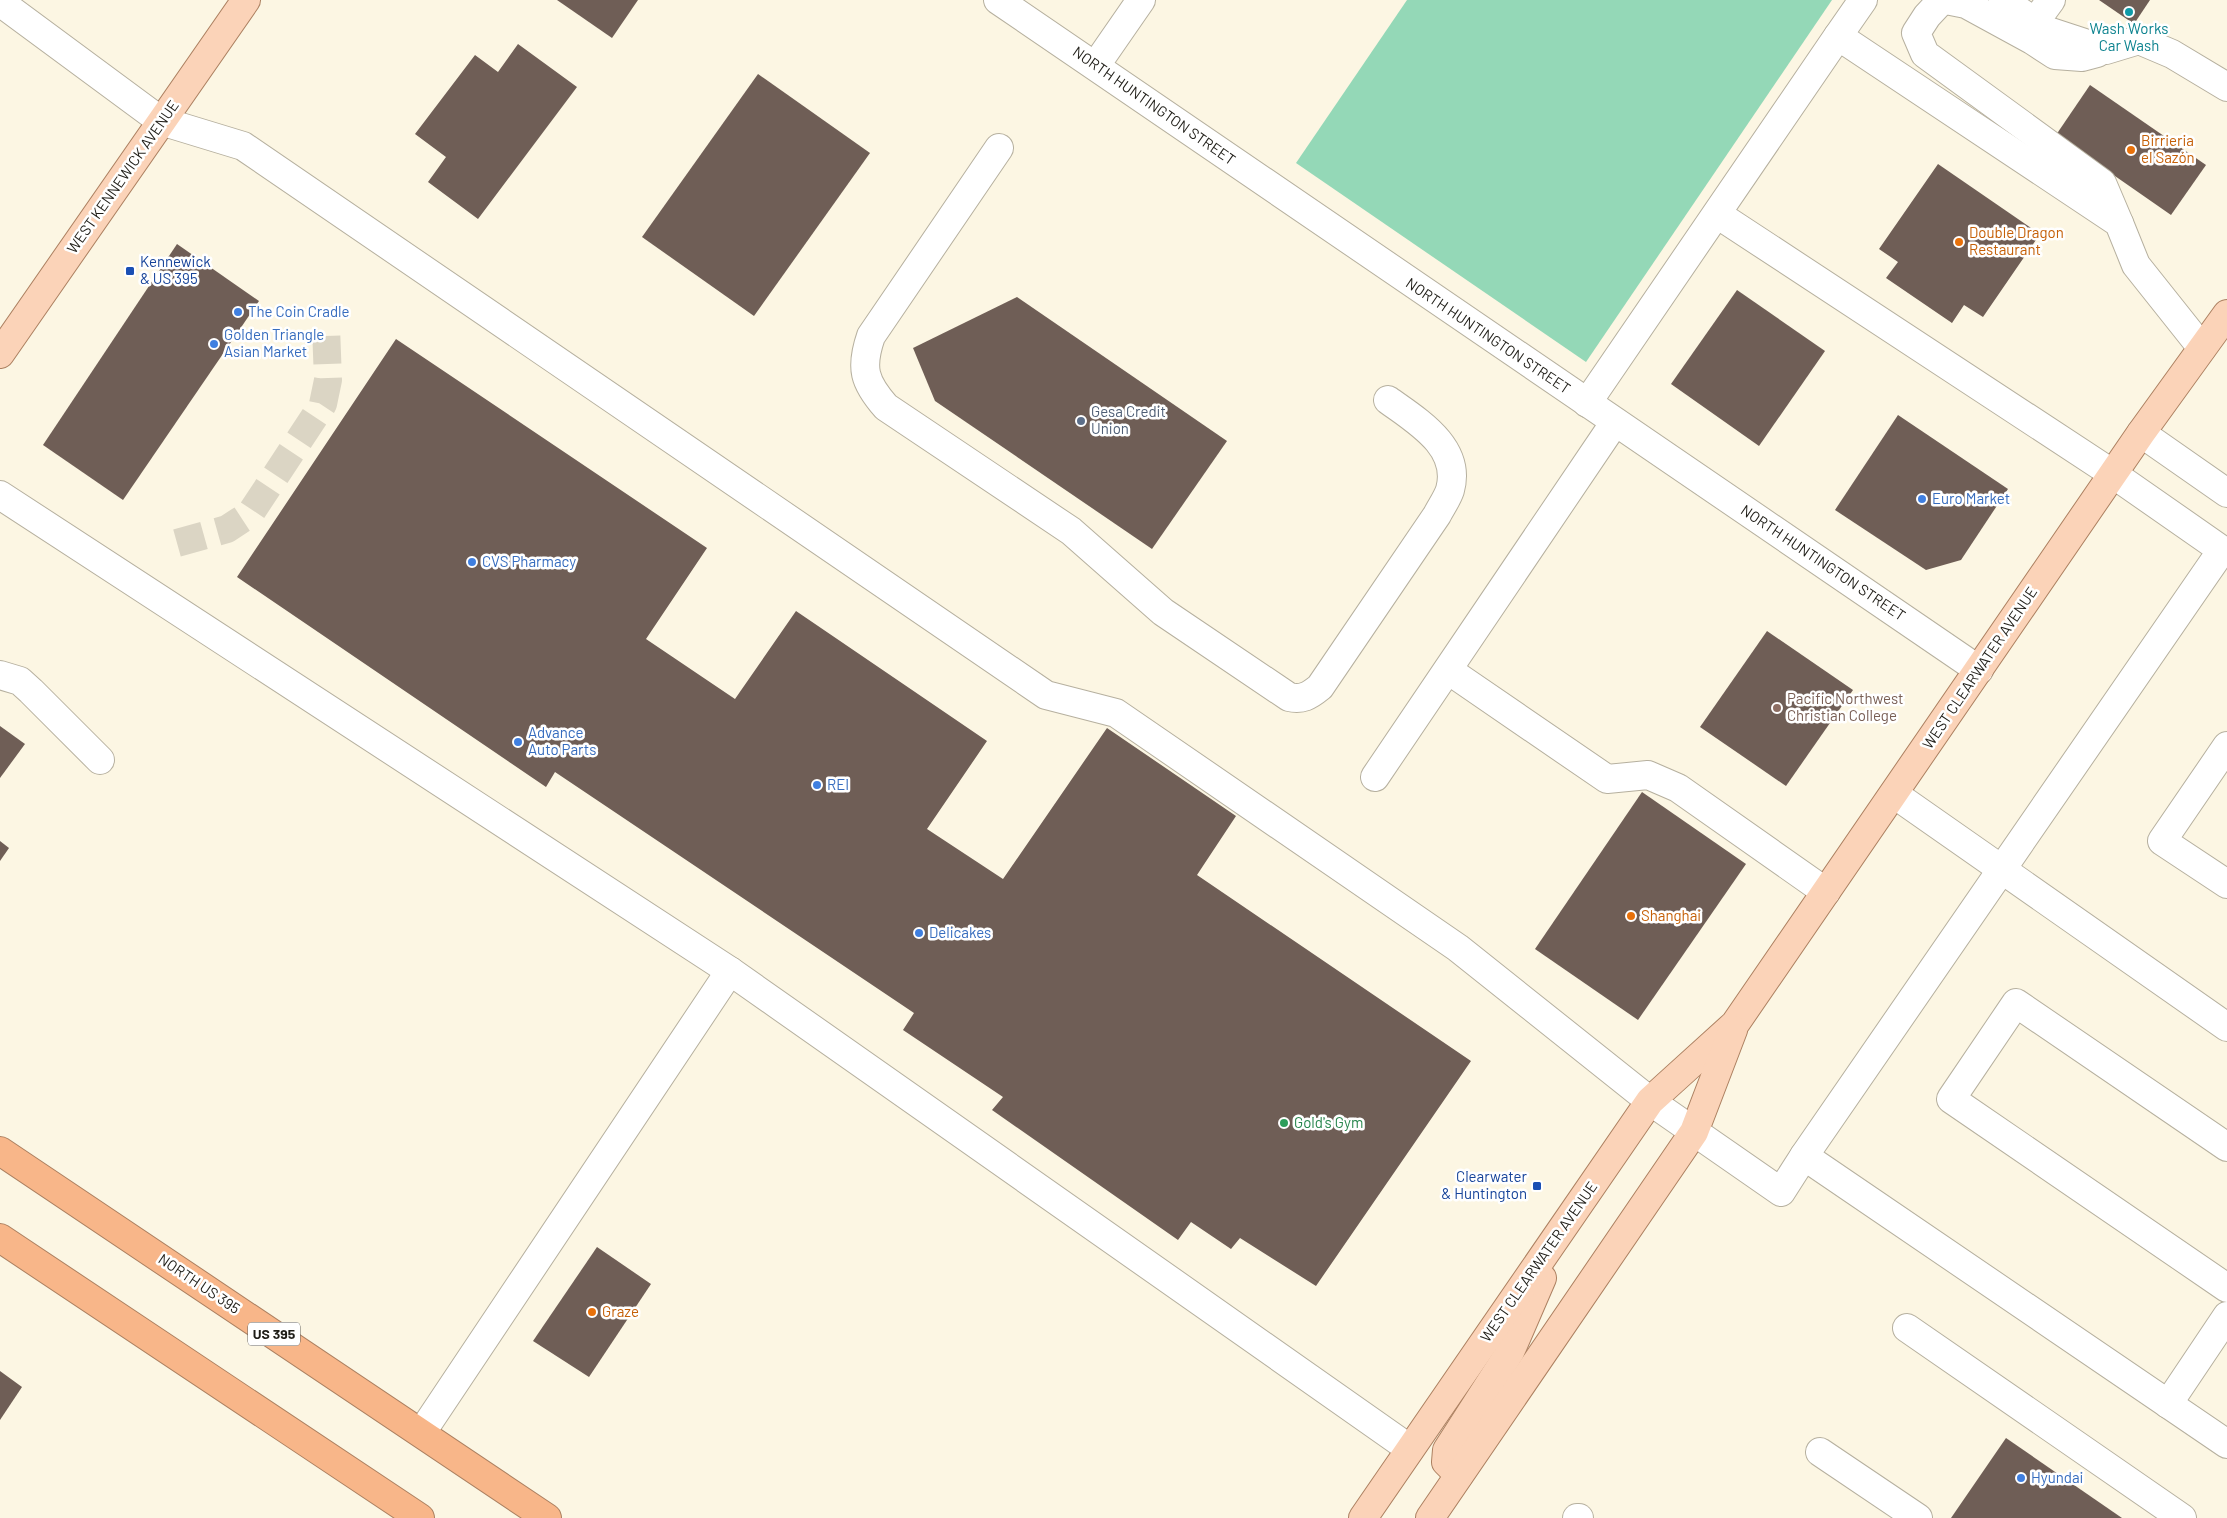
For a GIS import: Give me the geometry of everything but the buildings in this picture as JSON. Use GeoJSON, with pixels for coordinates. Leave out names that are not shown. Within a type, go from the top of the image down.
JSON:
{"type":"FeatureCollection","features":[{"type":"Feature","properties":{"kind":"highway","name":"NORTH US 395"},"geometry":{"type":"LineString","coordinates":[[0,1151],[422,1432],[547,1518]]}},
{"type":"Feature","properties":{"kind":"highway"},"geometry":{"type":"LineString","coordinates":[[0,1238],[420,1518]]}},
{"type":"Feature","properties":{"kind":"main road","name":"WEST KENNEWICK AVENUE"},"geometry":{"type":"LineString","coordinates":[[0,354],[246,0]]}},
{"type":"Feature","properties":{"kind":"main road","name":"WEST CLEARWATER AVENUE"},"geometry":{"type":"LineString","coordinates":[[1363,1518],[1650,1102],[1735,1024],[2140,433],[2227,314]]}},
{"type":"Feature","properties":{"kind":"main road","name":"WEST CLEARWATER AVENUE"},"geometry":{"type":"LineString","coordinates":[[1430,1518],[1694,1132],[1735,1024]]}},
{"type":"Feature","properties":{"kind":"main road"},"geometry":{"type":"LineString","coordinates":[[1459,1475],[1446,1462],[1447,1450],[1510,1352],[1560,1231]]}},
{"type":"Feature","properties":{"kind":"street","name":"NORTH HUNTINGTON STREET"},"geometry":{"type":"LineString","coordinates":[[998,0],[1096,65],[1979,670]]}},
{"type":"Feature","properties":{"kind":"street"},"geometry":{"type":"LineString","coordinates":[[1096,65],[1141,0]]}},
{"type":"Feature","properties":{"kind":"street"},"geometry":{"type":"LineString","coordinates":[[1587,403],[1863,0]]}},
{"type":"Feature","properties":{"kind":"street"},"geometry":{"type":"LineString","coordinates":[[2202,348],[2136,265],[2102,183],[1925,54],[1916,33],[1926,16],[1944,0],[1966,4],[2032,40],[2055,55],[2082,57],[2139,40],[2225,80]]}},
{"type":"Feature","properties":{"kind":"street"},"geometry":{"type":"LineString","coordinates":[[2004,0],[2048,31],[2106,50]]}},
{"type":"Feature","properties":{"kind":"street"},"geometry":{"type":"LineString","coordinates":[[2035,22],[2051,0]]}},
{"type":"Feature","properties":{"kind":"street"},"geometry":{"type":"LineString","coordinates":[[0,2],[161,121],[243,146],[1046,695],[1116,713],[1458,948],[1650,1102],[1780,1192],[2002,869],[2225,552],[2113,474],[1717,214]]}},
{"type":"Feature","properties":{"kind":"street"},"geometry":{"type":"LineString","coordinates":[[1838,36],[2119,223]]}},
{"type":"Feature","properties":{"kind":"street"},"geometry":{"type":"LineString","coordinates":[[999,148],[871,336],[864,356],[866,372],[872,391],[886,407],[1071,531],[1163,612],[1289,697],[1299,699],[1311,695],[1320,688],[1437,515],[1450,492],[1452,479],[1443,447],[1432,432],[1388,400]]}},
{"type":"Feature","properties":{"kind":"street"},"geometry":{"type":"LineString","coordinates":[[1374,777],[1615,422]]}},
{"type":"Feature","properties":{"kind":"street"},"geometry":{"type":"LineString","coordinates":[[2140,433],[2227,493]]}},
{"type":"Feature","properties":{"kind":"street"},"geometry":{"type":"LineString","coordinates":[[0,495],[730,971],[1410,1450]]}},
{"type":"Feature","properties":{"kind":"street"},"geometry":{"type":"LineString","coordinates":[[1448,670],[1607,779],[1648,775],[1678,788],[1826,892]]}},
{"type":"Feature","properties":{"kind":"street"},"geometry":{"type":"LineString","coordinates":[[0,675],[20,681],[31,690],[100,760]]}},
{"type":"Feature","properties":{"kind":"street"},"geometry":{"type":"LineString","coordinates":[[2227,746],[2162,841],[2227,884]]}},
{"type":"Feature","properties":{"kind":"street"},"geometry":{"type":"LineString","coordinates":[[1894,794],[2227,1027]]}},
{"type":"Feature","properties":{"kind":"street"},"geometry":{"type":"LineString","coordinates":[[422,1432],[730,971]]}},
{"type":"Feature","properties":{"kind":"street"},"geometry":{"type":"LineString","coordinates":[[2227,1147],[2016,1003],[1950,1099],[2227,1288]]}},
{"type":"Feature","properties":{"kind":"street"},"geometry":{"type":"LineString","coordinates":[[1804,1156],[2227,1444]]}},
{"type":"Feature","properties":{"kind":"street"},"geometry":{"type":"LineString","coordinates":[[2168,1404],[2227,1316]]}},
{"type":"Feature","properties":{"kind":"street"},"geometry":{"type":"LineString","coordinates":[[1907,1328],[2182,1518]]}},
{"type":"Feature","properties":{"kind":"street"},"geometry":{"type":"LineString","coordinates":[[1820,1452],[1918,1518]]}},
{"type":"Feature","properties":{"kind":"green space"},"geometry":{"type":"Polygon","coordinates":[[[1407,0],[1832,0],[1586,362],[1296,163],[1407,0]]]}},
{"type":"Feature","properties":{"kind":"tunnel"},"geometry":{"type":"LineString","coordinates":[[177,543],[227,529],[250,514],[323,404],[328,380],[326,327]]}},
{"type":"Feature","properties":{"kind":"place","name":"Wash Works Car Wash"},"geometry":{"type":"Point","coordinates":[2129,12]}},
{"type":"Feature","properties":{"kind":"place","name":"Birrieria el Sazón"},"geometry":{"type":"Point","coordinates":[2131,150]}},
{"type":"Feature","properties":{"kind":"place","name":"Double Dragon Restaurant"},"geometry":{"type":"Point","coordinates":[1959,242]}},
{"type":"Feature","properties":{"kind":"place","name":"Kennewick & US 395"},"geometry":{"type":"Point","coordinates":[130,271]}},
{"type":"Feature","properties":{"kind":"place","name":"The Coin Cradle"},"geometry":{"type":"Point","coordinates":[238,312]}},
{"type":"Feature","properties":{"kind":"place","name":"Golden Triangle Asian Market"},"geometry":{"type":"Point","coordinates":[214,344]}},
{"type":"Feature","properties":{"kind":"place","name":"Gesa Credit Union"},"geometry":{"type":"Point","coordinates":[1081,421]}},
{"type":"Feature","properties":{"kind":"place","name":"Euro Market"},"geometry":{"type":"Point","coordinates":[1922,499]}},
{"type":"Feature","properties":{"kind":"place","name":"CVS Pharmacy"},"geometry":{"type":"Point","coordinates":[472,562]}},
{"type":"Feature","properties":{"kind":"place","name":"Pacific Northwest Christian College"},"geometry":{"type":"Point","coordinates":[1777,708]}},
{"type":"Feature","properties":{"kind":"place","name":"Advance Auto Parts"},"geometry":{"type":"Point","coordinates":[518,742]}},
{"type":"Feature","properties":{"kind":"place","name":"REI"},"geometry":{"type":"Point","coordinates":[817,785]}},
{"type":"Feature","properties":{"kind":"place","name":"Shanghai"},"geometry":{"type":"Point","coordinates":[1631,916]}},
{"type":"Feature","properties":{"kind":"place","name":"Delicakes"},"geometry":{"type":"Point","coordinates":[919,933]}},
{"type":"Feature","properties":{"kind":"place","name":"Gold's Gym"},"geometry":{"type":"Point","coordinates":[1284,1123]}},
{"type":"Feature","properties":{"kind":"place","name":"Clearwater & Huntington"},"geometry":{"type":"Point","coordinates":[1537,1186]}},
{"type":"Feature","properties":{"kind":"place","name":"Graze"},"geometry":{"type":"Point","coordinates":[592,1312]}},
{"type":"Feature","properties":{"kind":"place","name":"Hyundai"},"geometry":{"type":"Point","coordinates":[2021,1478]}}]}
